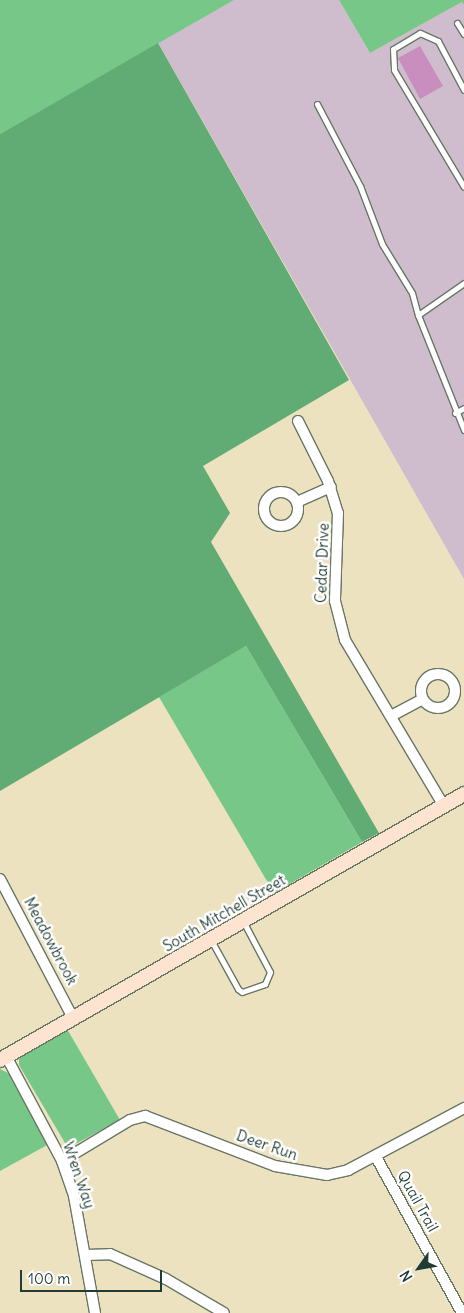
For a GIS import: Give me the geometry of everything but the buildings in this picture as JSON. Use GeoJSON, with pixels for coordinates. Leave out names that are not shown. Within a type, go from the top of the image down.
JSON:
{"type":"FeatureCollection","features":[{"type":"Feature","properties":{"kind":"street","name":"Cedar Drive"},"geometry":{"type":"LineString","coordinates":[[298,421],[331,487],[341,540],[334,588],[337,615],[345,640],[444,806]]}},
{"type":"Feature","properties":{"kind":"street"},"geometry":{"type":"LineString","coordinates":[[298,502],[331,487]]}},
{"type":"Feature","properties":{"kind":"street"},"geometry":{"type":"LineString","coordinates":[[391,716],[423,698]]}},
{"type":"Feature","properties":{"kind":"street","name":"South Mitchell Street"},"geometry":{"type":"LineString","coordinates":[[3,1058],[464,794]]}},
{"type":"Feature","properties":{"kind":"street","name":"Meadowbrook"},"geometry":{"type":"LineString","coordinates":[[0,879],[74,1018]]}},
{"type":"Feature","properties":{"kind":"street","name":"Wren Way"},"geometry":{"type":"LineString","coordinates":[[3,1058],[62,1161],[86,1255],[95,1313]]}},
{"type":"Feature","properties":{"kind":"street","name":"Deer Run"},"geometry":{"type":"LineString","coordinates":[[62,1161],[130,1120],[145,1116],[303,1173],[327,1175],[376,1156],[464,1108]]}},
{"type":"Feature","properties":{"kind":"street","name":"Quail Trail"},"geometry":{"type":"LineString","coordinates":[[376,1156],[462,1313]]}},
{"type":"Feature","properties":{"kind":"street"},"geometry":{"type":"LineString","coordinates":[[86,1255],[110,1254],[166,1279],[224,1313]]}},
{"type":"Feature","properties":{"kind":"lane"},"geometry":{"type":"LineString","coordinates":[[456,23],[464,34]]}},
{"type":"Feature","properties":{"kind":"lane"},"geometry":{"type":"LineString","coordinates":[[464,90],[438,42],[420,33],[393,49],[394,70],[464,187]]}},
{"type":"Feature","properties":{"kind":"lane"},"geometry":{"type":"LineString","coordinates":[[317,104],[360,186],[382,244],[412,293],[418,315],[455,413],[464,430]]}},
{"type":"Feature","properties":{"kind":"lane"},"geometry":{"type":"LineString","coordinates":[[418,315],[464,283]]}},
{"type":"Feature","properties":{"kind":"lane"},"geometry":{"type":"LineString","coordinates":[[455,413],[464,408]]}},
{"type":"Feature","properties":{"kind":"lane"},"geometry":{"type":"LineString","coordinates":[[211,940],[238,989],[242,992],[265,984],[270,972],[243,921]]}},
{"type":"Feature","properties":{"kind":"shaded area"},"geometry":{"type":"Polygon","coordinates":[[[234,0],[339,0],[370,53],[462,2],[464,5],[464,579],[158,43],[234,0]]]}},
{"type":"Feature","properties":{"kind":"green space"},"geometry":{"type":"Polygon","coordinates":[[[0,0],[234,0],[0,134],[0,0]]]}},
{"type":"Feature","properties":{"kind":"green space"},"geometry":{"type":"Polygon","coordinates":[[[339,0],[464,0],[464,5],[462,2],[370,53],[339,0]]]}},
{"type":"Feature","properties":{"kind":"green space"},"geometry":{"type":"Polygon","coordinates":[[[158,43],[349,380],[203,466],[230,513],[211,542],[379,833],[362,842],[246,646],[0,791],[0,134],[158,43]]]}},
{"type":"Feature","properties":{"kind":"green space"},"geometry":{"type":"Polygon","coordinates":[[[246,646],[362,842],[274,893],[159,697],[246,646]]]}},
{"type":"Feature","properties":{"kind":"green space"},"geometry":{"type":"Polygon","coordinates":[[[67,1029],[120,1120],[68,1148],[19,1065],[19,1058],[67,1029]]]}},
{"type":"Feature","properties":{"kind":"green space"},"geometry":{"type":"Polygon","coordinates":[[[0,1069],[10,1074],[49,1144],[0,1171],[0,1069]]]}}]}
